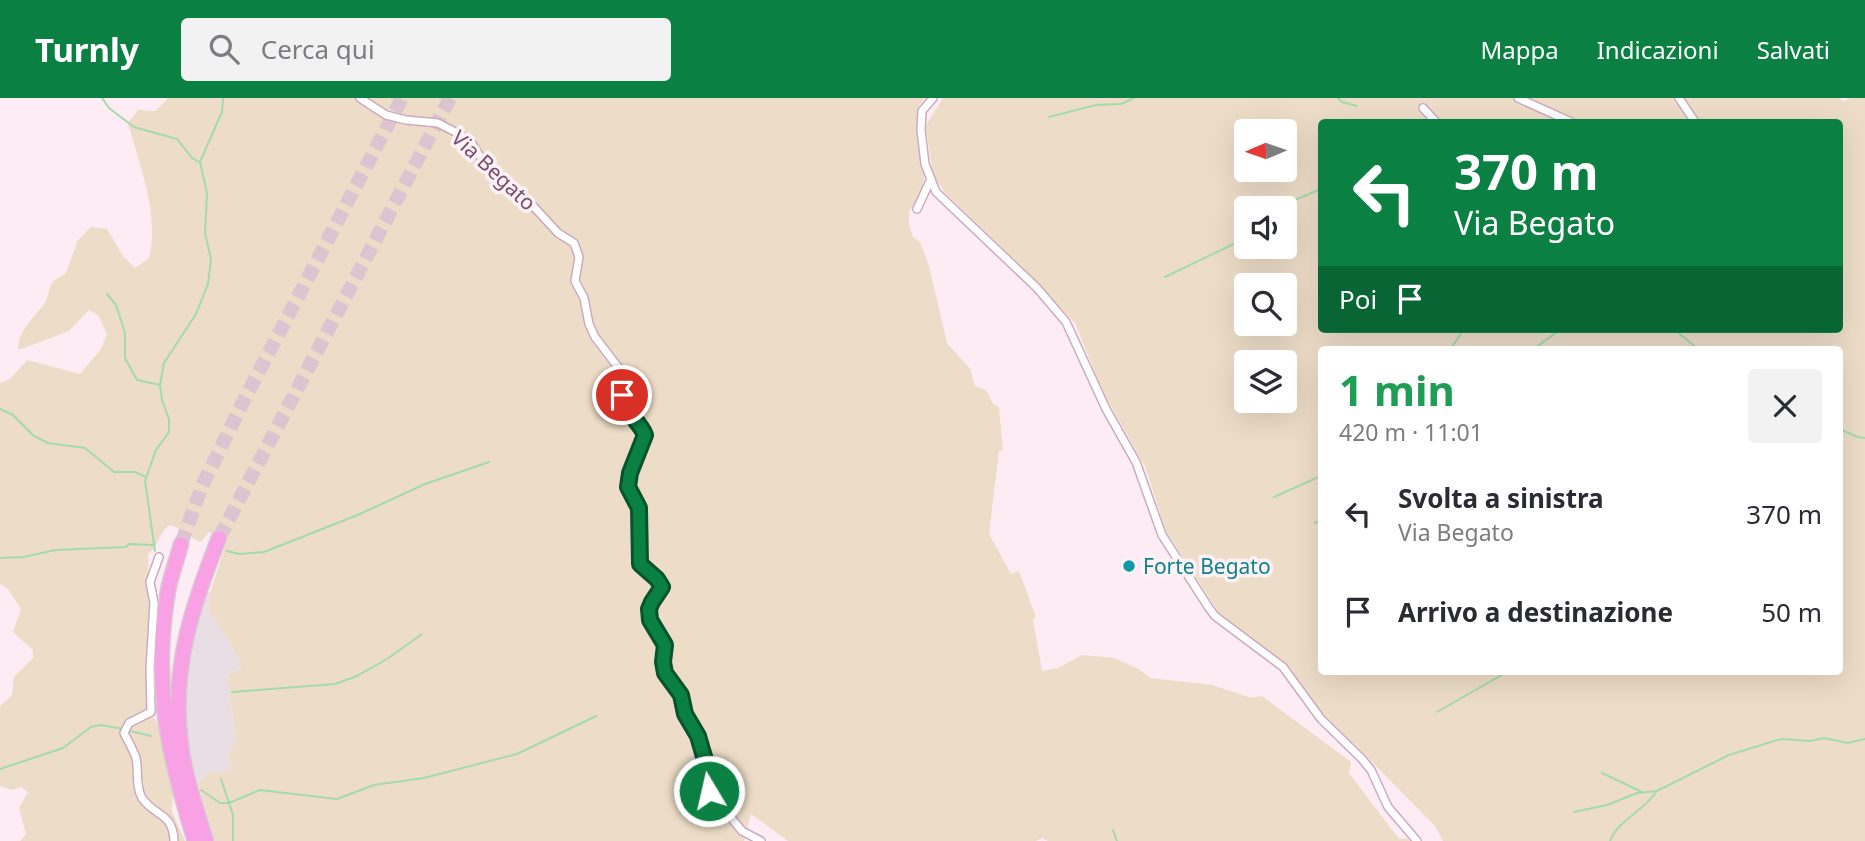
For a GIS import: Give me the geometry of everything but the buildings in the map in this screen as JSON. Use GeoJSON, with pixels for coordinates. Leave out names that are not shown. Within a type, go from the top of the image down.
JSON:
{"type":"FeatureCollection","features":[{"type":"Feature","properties":{"kind":"highway"},"geometry":{"type":"LineString","coordinates":[[206,841],[182,747],[178,699],[187,626],[219,538]]}},
{"type":"Feature","properties":{"kind":"highway"},"geometry":{"type":"LineString","coordinates":[[181,544],[169,588],[164,620],[162,698],[174,771],[195,841]]}},
{"type":"Feature","properties":{"kind":"street","name":"Via Begato"},"geometry":{"type":"LineString","coordinates":[[360,98],[386,115],[438,123],[471,142],[489,171],[534,207],[558,233],[576,247],[579,257],[575,281],[584,298],[589,324],[595,337],[621,371],[625,407],[645,435],[630,473],[628,487],[639,508],[640,564],[662,587],[649,609],[652,624],[665,645],[665,673],[681,695],[685,714],[698,736],[705,760],[709,791],[742,831],[761,841]]}},
{"type":"Feature","properties":{"kind":"street"},"geometry":{"type":"LineString","coordinates":[[933,98],[922,111],[921,130],[925,164],[936,192],[1037,288],[1066,322],[1101,399],[1136,462],[1162,535],[1209,608],[1215,616],[1283,667],[1321,719],[1371,770],[1388,807],[1417,841]]}},
{"type":"Feature","properties":{"kind":"street"},"geometry":{"type":"LineString","coordinates":[[1518,98],[1564,119]]}},
{"type":"Feature","properties":{"kind":"street"},"geometry":{"type":"LineString","coordinates":[[1679,98],[1693,119]]}},
{"type":"Feature","properties":{"kind":"street"},"geometry":{"type":"LineString","coordinates":[[1423,108],[1432,119]]}},
{"type":"Feature","properties":{"kind":"street"},"geometry":{"type":"LineString","coordinates":[[917,209],[930,181]]}},
{"type":"Feature","properties":{"kind":"street"},"geometry":{"type":"LineString","coordinates":[[159,557],[150,582],[154,603],[150,668],[151,712],[129,723],[124,730],[136,758],[139,792],[143,800],[169,821],[174,841]]}},
{"type":"Feature","properties":{"kind":"shaded area"},"geometry":{"type":"Polygon","coordinates":[[[168,98],[924,98],[919,105],[918,117],[924,179],[922,191],[909,211],[909,224],[913,237],[920,242],[929,266],[947,343],[970,369],[975,386],[986,390],[993,404],[999,407],[1003,450],[999,451],[989,534],[1011,574],[1019,571],[1036,617],[1033,619],[1042,671],[1058,668],[1082,655],[1114,658],[1139,669],[1150,678],[1212,685],[1252,698],[1262,696],[1351,762],[1349,773],[1399,839],[1407,838],[1410,841],[1048,841],[1042,838],[1036,841],[788,841],[751,814],[744,841],[215,841],[198,784],[207,774],[231,770],[228,756],[236,739],[227,675],[242,668],[227,637],[209,612],[211,590],[227,540],[209,532],[201,542],[170,525],[148,554],[147,708],[161,729],[173,794],[172,812],[185,841],[20,841],[26,834],[19,808],[28,792],[21,787],[12,790],[0,786],[0,706],[12,695],[14,677],[33,658],[33,650],[13,632],[21,609],[8,589],[0,584],[0,383],[10,379],[27,360],[80,374],[101,349],[107,334],[98,315],[89,310],[69,331],[18,349],[24,330],[47,299],[52,282],[66,273],[78,240],[91,227],[107,229],[123,256],[135,268],[149,258],[152,242],[150,207],[128,123],[138,110],[156,111],[168,98]]]}},
{"type":"Feature","properties":{"kind":"shaded area"},"geometry":{"type":"Polygon","coordinates":[[[943,98],[1674,98],[1689,119],[1318,119],[1318,333],[1843,333],[1843,119],[1696,119],[1684,98],[1839,98],[1844,102],[1850,98],[1865,98],[1865,841],[1443,841],[1435,826],[1325,718],[1304,693],[1287,666],[1221,616],[1166,531],[1145,466],[1103,392],[1075,323],[1023,268],[946,194],[933,175],[926,127],[943,98]]]}},
{"type":"Feature","properties":{"kind":"shaded area"},"geometry":{"type":"Polygon","coordinates":[[[211,590],[209,612],[227,637],[242,668],[227,675],[236,740],[228,756],[231,771],[207,774],[198,784],[187,744],[185,688],[199,603],[211,590]]]}},
{"type":"Feature","properties":{"kind":"waterway"},"geometry":{"type":"LineString","coordinates":[[102,98],[109,108],[134,127],[177,139],[192,158],[199,162]]}},
{"type":"Feature","properties":{"kind":"waterway"},"geometry":{"type":"LineString","coordinates":[[155,551],[145,481],[156,450],[169,432],[169,419],[160,385],[164,363],[196,314],[208,284],[211,259],[205,233],[207,193],[200,162],[222,112],[223,98]]}},
{"type":"Feature","properties":{"kind":"waterway"},"geometry":{"type":"LineString","coordinates":[[1049,117],[1096,105],[1121,104],[1134,98]]}},
{"type":"Feature","properties":{"kind":"waterway"},"geometry":{"type":"LineString","coordinates":[[1338,98],[1342,102],[1357,106]]}},
{"type":"Feature","properties":{"kind":"waterway"},"geometry":{"type":"LineString","coordinates":[[1297,199],[1318,190]]}},
{"type":"Feature","properties":{"kind":"waterway"},"geometry":{"type":"LineString","coordinates":[[1165,277],[1234,244]]}},
{"type":"Feature","properties":{"kind":"waterway"},"geometry":{"type":"LineString","coordinates":[[107,294],[116,305],[125,333],[125,358],[137,380],[160,385]]}},
{"type":"Feature","properties":{"kind":"waterway"},"geometry":{"type":"LineString","coordinates":[[1453,346],[1461,333]]}},
{"type":"Feature","properties":{"kind":"waterway"},"geometry":{"type":"LineString","coordinates":[[1538,346],[1555,333]]}},
{"type":"Feature","properties":{"kind":"waterway"},"geometry":{"type":"LineString","coordinates":[[1679,333],[1694,346]]}},
{"type":"Feature","properties":{"kind":"waterway"},"geometry":{"type":"LineString","coordinates":[[0,409],[13,415],[34,436],[48,443],[85,448],[114,472],[135,472],[146,477]]}},
{"type":"Feature","properties":{"kind":"waterway"},"geometry":{"type":"LineString","coordinates":[[1843,431],[1865,438]]}},
{"type":"Feature","properties":{"kind":"waterway"},"geometry":{"type":"LineString","coordinates":[[227,551],[239,554],[264,552],[360,514],[425,484],[489,462]]}},
{"type":"Feature","properties":{"kind":"waterway"},"geometry":{"type":"LineString","coordinates":[[1274,497],[1318,477]]}},
{"type":"Feature","properties":{"kind":"waterway"},"geometry":{"type":"LineString","coordinates":[[0,558],[24,557],[55,550],[126,547],[129,544],[154,545]]}},
{"type":"Feature","properties":{"kind":"waterway"},"geometry":{"type":"LineString","coordinates":[[232,692],[335,684],[357,676],[387,659],[422,634]]}},
{"type":"Feature","properties":{"kind":"waterway"},"geometry":{"type":"LineString","coordinates":[[1437,712],[1502,675]]}},
{"type":"Feature","properties":{"kind":"waterway"},"geometry":{"type":"LineString","coordinates":[[201,790],[220,803],[229,803],[260,790],[337,799],[374,785],[424,778],[517,754],[596,716]]}},
{"type":"Feature","properties":{"kind":"waterway"},"geometry":{"type":"LineString","coordinates":[[0,769],[63,748],[91,727],[100,725],[124,729]]}},
{"type":"Feature","properties":{"kind":"waterway"},"geometry":{"type":"LineString","coordinates":[[130,731],[151,736]]}},
{"type":"Feature","properties":{"kind":"waterway"},"geometry":{"type":"LineString","coordinates":[[1574,812],[1607,805],[1637,793],[1657,791],[1729,755],[1781,739],[1810,741],[1824,738],[1848,743],[1865,739]]}},
{"type":"Feature","properties":{"kind":"waterway"},"geometry":{"type":"LineString","coordinates":[[1602,773],[1642,792]]}},
{"type":"Feature","properties":{"kind":"waterway"},"geometry":{"type":"LineString","coordinates":[[221,779],[233,815],[233,841]]}},
{"type":"Feature","properties":{"kind":"waterway"},"geometry":{"type":"LineString","coordinates":[[1610,841],[1619,827],[1656,792]]}},
{"type":"Feature","properties":{"kind":"waterway"},"geometry":{"type":"LineString","coordinates":[[1113,830],[1117,841]]}},
{"type":"Feature","properties":{"kind":"tunnel"},"geometry":{"type":"LineString","coordinates":[[181,544],[202,486],[245,398],[402,98]]}},
{"type":"Feature","properties":{"kind":"tunnel"},"geometry":{"type":"LineString","coordinates":[[219,538],[450,98]]}},
{"type":"Feature","properties":{"kind":"place","name":"Forte Begato"},"geometry":{"type":"Point","coordinates":[1129,566]}},
{"type":"Feature","properties":{"kind":"route"},"geometry":{"type":"LineString","coordinates":[[622,395],[625,407],[645,435],[630,473],[628,487],[639,508],[640,564],[662,587],[649,609],[650,620],[665,645],[665,673],[681,695],[685,714],[698,736],[705,760],[705,779],[709,791]]}}]}
